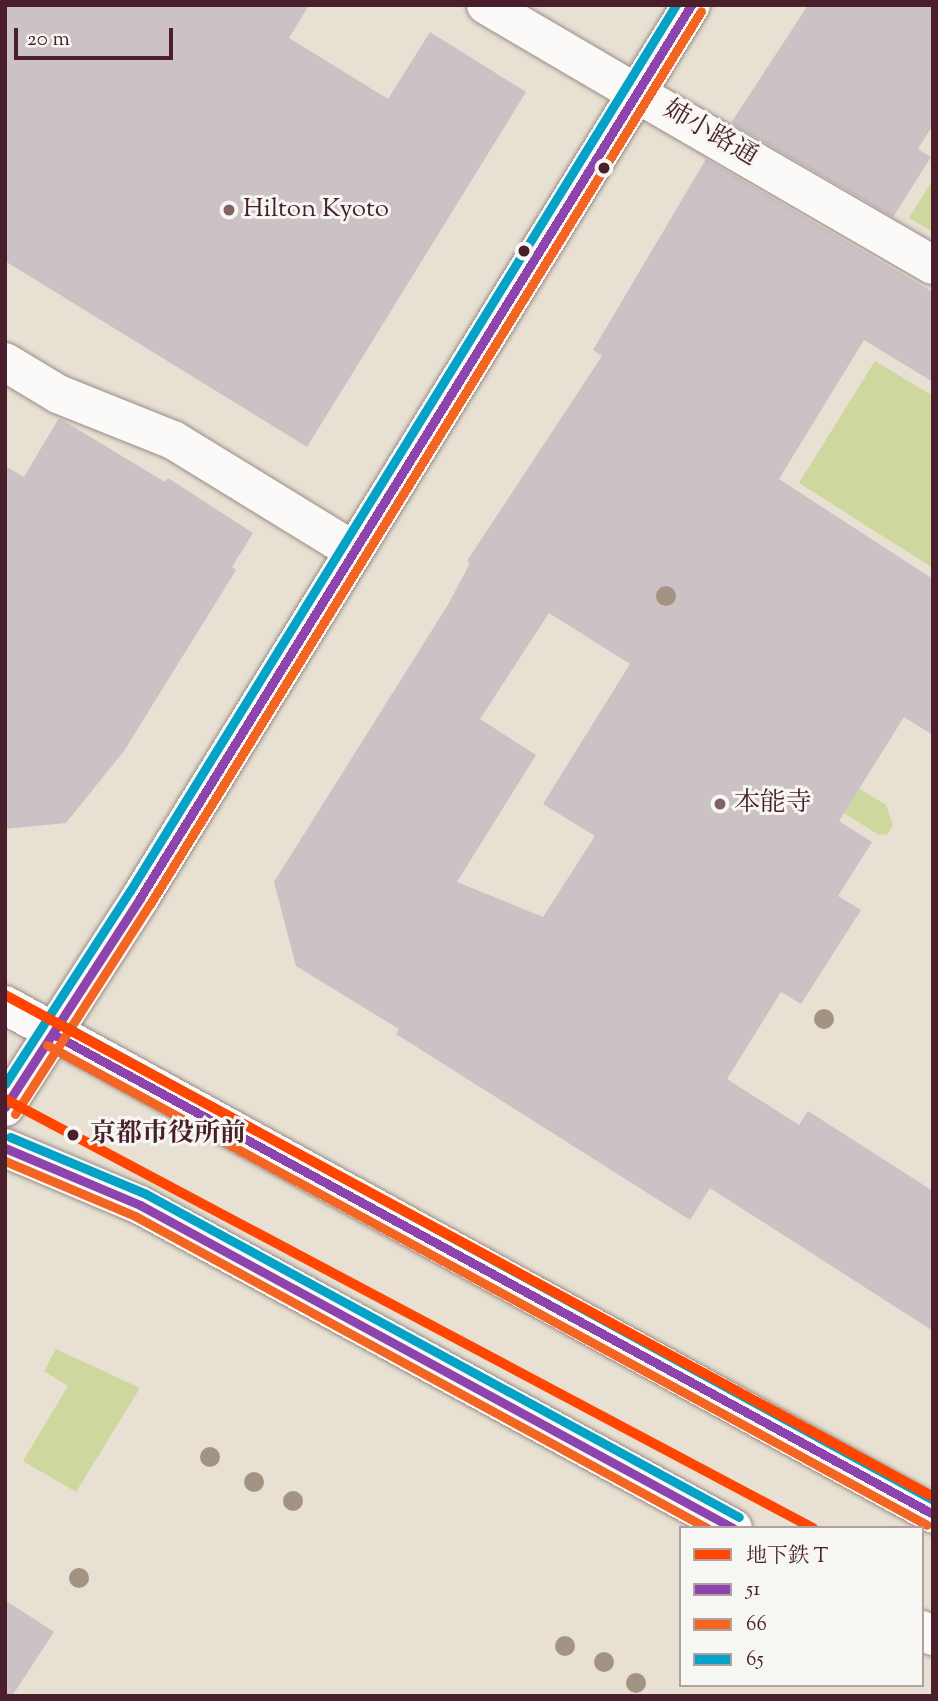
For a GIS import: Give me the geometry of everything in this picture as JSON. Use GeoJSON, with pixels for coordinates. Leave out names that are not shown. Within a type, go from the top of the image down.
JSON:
{"type":"FeatureCollection","features":[{"type":"Feature","properties":{"kind":"main road","name":"姉小路通"},"geometry":{"type":"LineString","coordinates":[[486,5],[933,265]]}},
{"type":"Feature","properties":{"kind":"main road"},"geometry":{"type":"LineString","coordinates":[[5,1107],[354,551],[691,5]]}},
{"type":"Feature","properties":{"kind":"main road"},"geometry":{"type":"LineString","coordinates":[[5,362],[58,394],[173,440],[354,551]]}},
{"type":"Feature","properties":{"kind":"main road"},"geometry":{"type":"LineString","coordinates":[[5,1005],[53,1034],[933,1514]]}},
{"type":"Feature","properties":{"kind":"main road"},"geometry":{"type":"LineString","coordinates":[[5,1149],[140,1205],[729,1526]]}},
{"type":"Feature","properties":{"kind":"green space"},"geometry":{"type":"Polygon","coordinates":[[[933,179],[933,232],[909,218],[933,179]]]}},
{"type":"Feature","properties":{"kind":"green space"},"geometry":{"type":"Polygon","coordinates":[[[875,361],[933,396],[933,568],[799,483],[875,361]]]}},
{"type":"Feature","properties":{"kind":"green space"},"geometry":{"type":"Polygon","coordinates":[[[692,718],[766,730],[886,805],[893,825],[888,834],[879,835],[692,718]]]}},
{"type":"Feature","properties":{"kind":"green space"},"geometry":{"type":"Polygon","coordinates":[[[56,1349],[140,1388],[76,1492],[23,1461],[68,1386],[44,1371],[56,1349]]]}},
{"type":"Feature","properties":{"kind":"building","name":"Hilton Kyoto"},"geometry":{"type":"Polygon","coordinates":[[[5,5],[309,5],[289,38],[388,99],[430,32],[526,92],[307,447],[5,261],[5,5]]]}},
{"type":"Feature","properties":{"kind":"building"},"geometry":{"type":"Polygon","coordinates":[[[808,5],[933,5],[933,125],[918,149],[931,157],[893,217],[731,123],[808,5]]]}},
{"type":"Feature","properties":{"kind":"building"},"geometry":{"type":"Polygon","coordinates":[[[706,159],[933,292],[933,382],[864,340],[779,479],[933,579],[933,735],[904,717],[839,821],[872,842],[838,896],[861,910],[801,1004],[781,992],[727,1079],[799,1125],[808,1111],[933,1191],[933,1331],[710,1188],[690,1220],[396,1034],[399,1029],[296,966],[274,882],[449,603],[470,563],[467,561],[602,356],[593,350],[706,159]],[[549,613],[480,719],[536,755],[457,882],[543,917],[595,836],[543,804],[630,664],[549,613]]]}},
{"type":"Feature","properties":{"kind":"building"},"geometry":{"type":"Polygon","coordinates":[[[59,418],[165,482],[168,478],[253,533],[232,567],[236,570],[124,751],[66,823],[5,829],[5,466],[24,477],[59,418]]]}},
{"type":"Feature","properties":{"kind":"building"},"geometry":{"type":"Polygon","coordinates":[[[5,1600],[54,1632],[12,1696],[5,1696],[5,1600]]]}},
{"type":"Feature","properties":{"kind":"metro line","name":"T"},"geometry":{"type":"LineString","coordinates":[[5,995],[933,1497]]}},
{"type":"Feature","properties":{"kind":"metro line","name":"T"},"geometry":{"type":"LineString","coordinates":[[5,1099],[809,1526]]}},
{"type":"Feature","properties":{"kind":"transit line","name":"65"},"geometry":{"type":"LineString","coordinates":[[5,1084],[130,891],[676,5]]}},
{"type":"Feature","properties":{"kind":"transit line","name":"51"},"geometry":{"type":"LineString","coordinates":[[5,1107],[140,898],[691,5]]}},
{"type":"Feature","properties":{"kind":"transit line","name":"66"},"geometry":{"type":"LineString","coordinates":[[15,1114],[150,904],[701,11]]}},
{"type":"Feature","properties":{"kind":"transit line","name":"65"},"geometry":{"type":"LineString","coordinates":[[59,1023],[933,1500]]}},
{"type":"Feature","properties":{"kind":"transit line","name":"51"},"geometry":{"type":"LineString","coordinates":[[53,1034],[933,1514]]}},
{"type":"Feature","properties":{"kind":"transit line","name":"66"},"geometry":{"type":"LineString","coordinates":[[47,1045],[927,1525]]}},
{"type":"Feature","properties":{"kind":"transit line","name":"65"},"geometry":{"type":"LineString","coordinates":[[10,1137],[146,1194],[739,1517]]}},
{"type":"Feature","properties":{"kind":"transit line","name":"51"},"geometry":{"type":"LineString","coordinates":[[5,1148],[140,1205],[729,1526]]}},
{"type":"Feature","properties":{"kind":"transit line","name":"66"},"geometry":{"type":"LineString","coordinates":[[5,1161],[135,1216],[703,1526]]}},
{"type":"Feature","properties":{"kind":"place","name":"Hilton Kyoto"},"geometry":{"type":"Point","coordinates":[229,210]}},
{"type":"Feature","properties":{"kind":"place","name":"本能寺"},"geometry":{"type":"Point","coordinates":[720,804]}},
{"type":"Feature","properties":{"kind":"place","name":"京都市役所前"},"geometry":{"type":"Point","coordinates":[73,1135]}}]}
